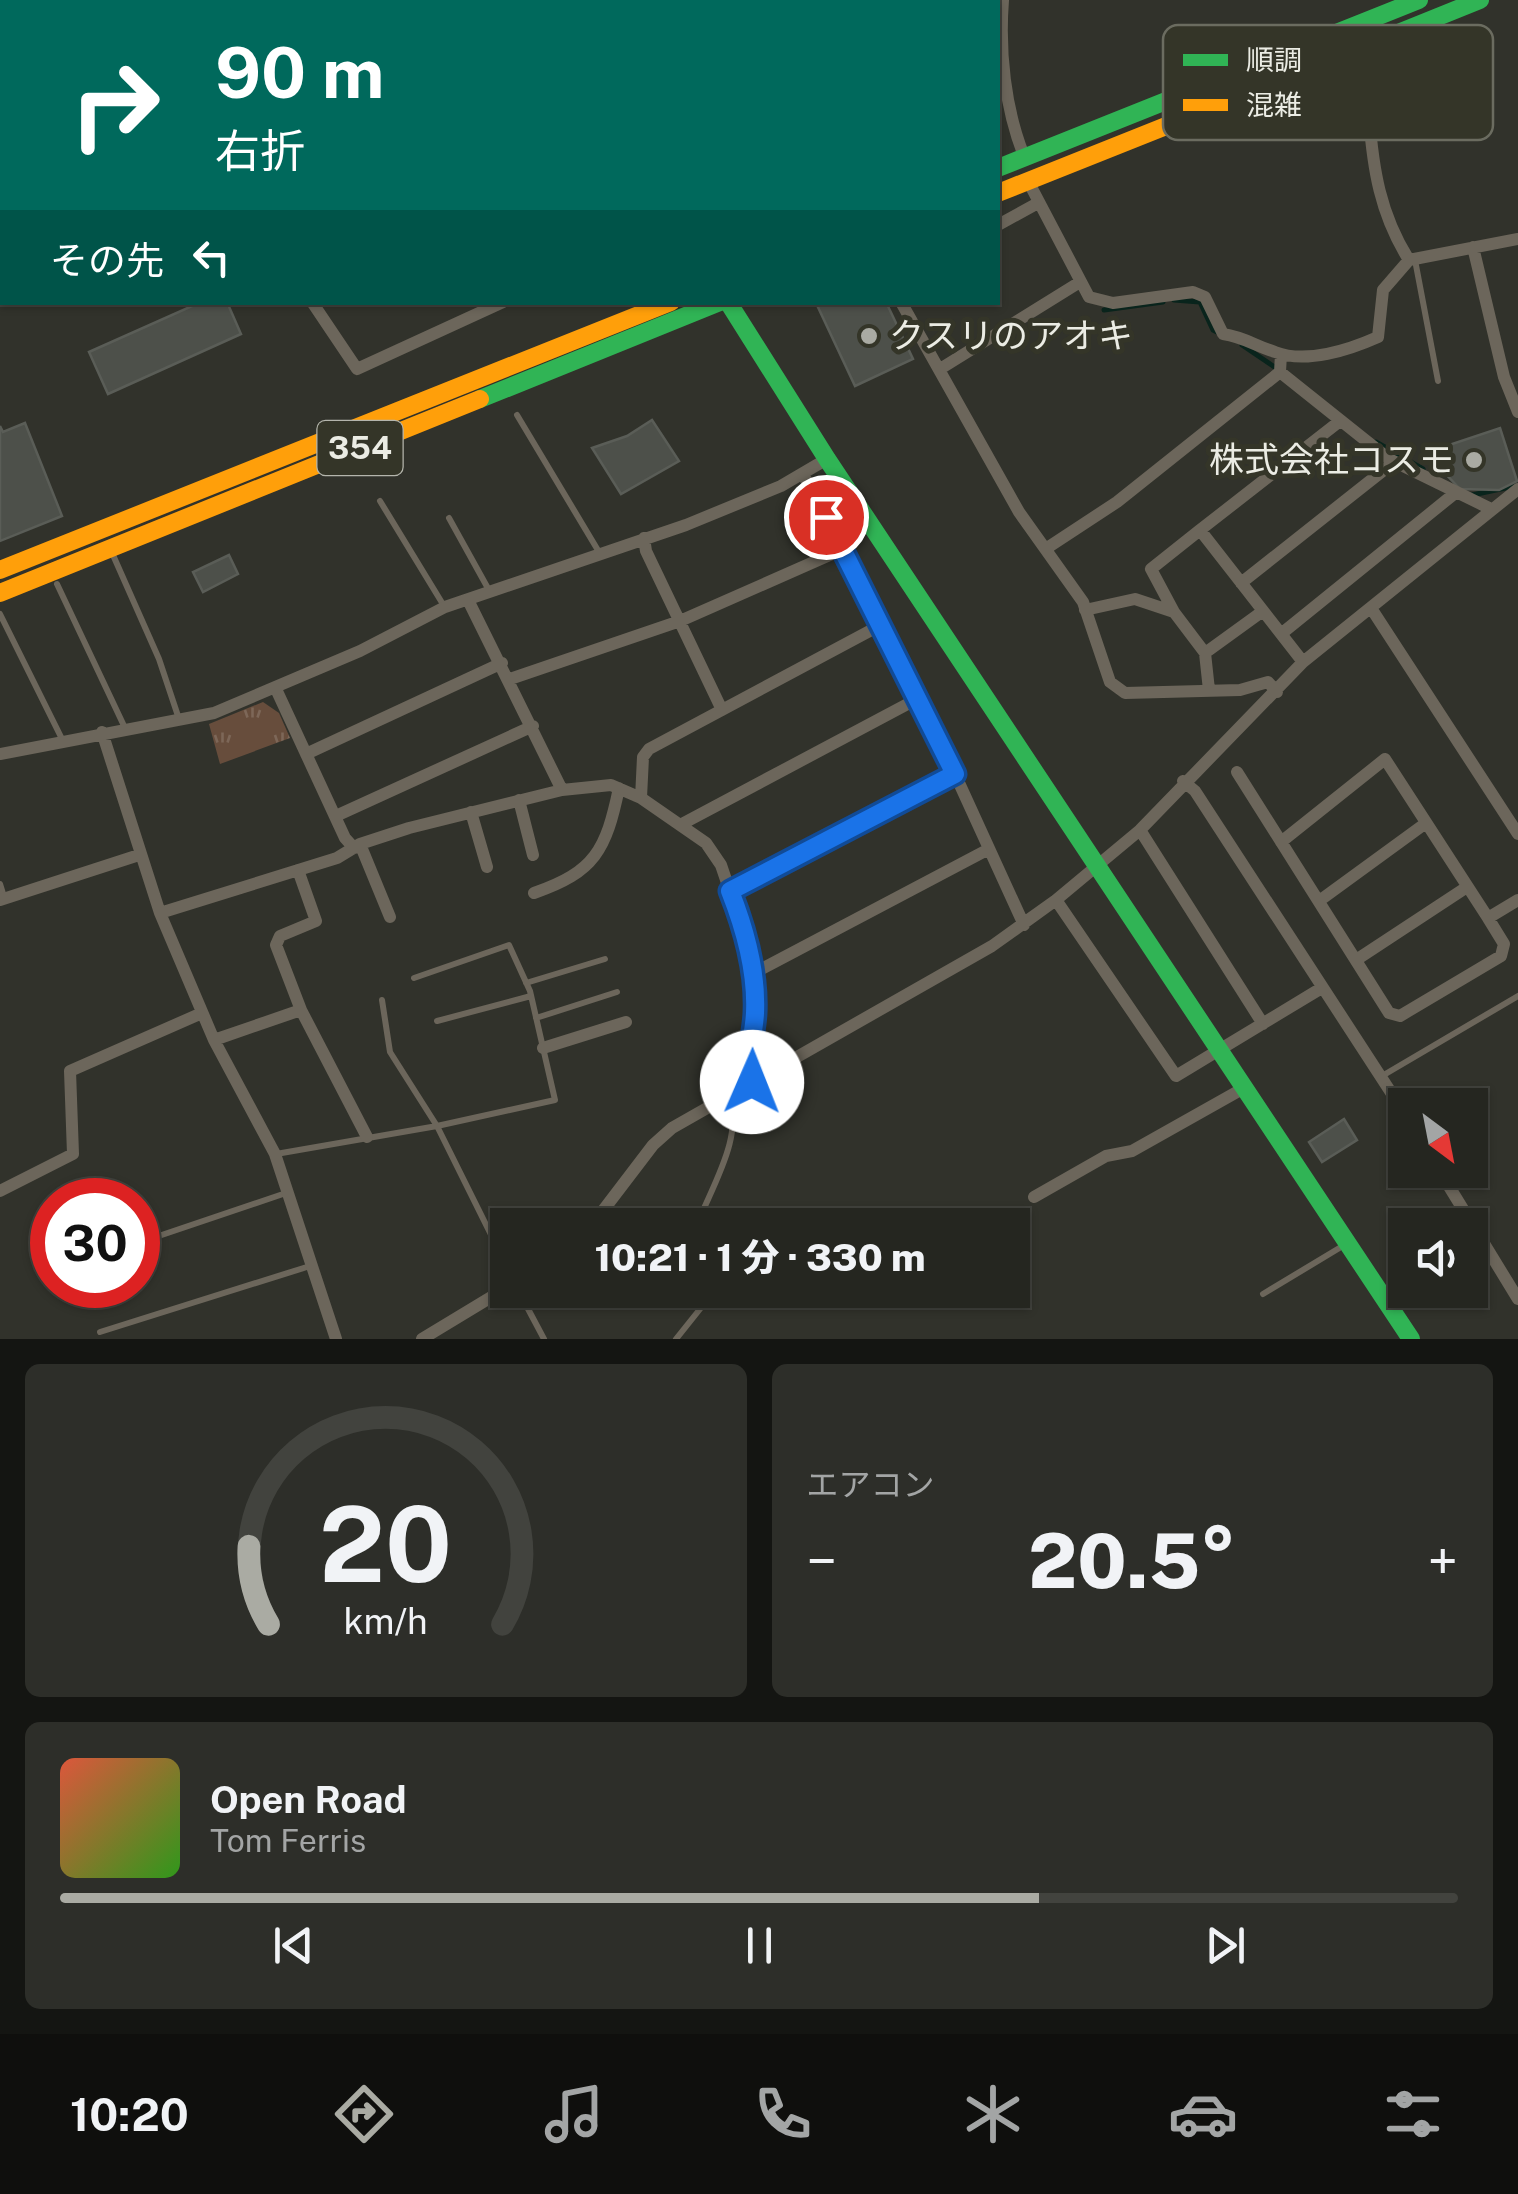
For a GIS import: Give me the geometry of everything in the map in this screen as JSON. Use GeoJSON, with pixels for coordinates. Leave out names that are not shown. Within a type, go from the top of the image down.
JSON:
{"type":"FeatureCollection","features":[{"type":"Feature","properties":{"kind":"main road"},"geometry":{"type":"LineString","coordinates":[[1355,25],[1418,0]]}},
{"type":"Feature","properties":{"kind":"main road"},"geometry":{"type":"LineString","coordinates":[[1415,25],[1480,0]]}},
{"type":"Feature","properties":{"kind":"main road"},"geometry":{"type":"LineString","coordinates":[[1000,167],[1163,101]]}},
{"type":"Feature","properties":{"kind":"main road"},"geometry":{"type":"LineString","coordinates":[[1000,191],[1163,126]]}},
{"type":"Feature","properties":{"kind":"main road","name":"354"},"geometry":{"type":"LineString","coordinates":[[0,570],[663,305]]}},
{"type":"Feature","properties":{"kind":"main road","name":"354"},"geometry":{"type":"LineString","coordinates":[[0,593],[713,305]]}},
{"type":"Feature","properties":{"kind":"main road"},"geometry":{"type":"LineString","coordinates":[[730,305],[827,459],[1410,1339]]}},
{"type":"Feature","properties":{"kind":"street"},"geometry":{"type":"LineString","coordinates":[[1000,46],[1003,102],[1024,156]]}},
{"type":"Feature","properties":{"kind":"street"},"geometry":{"type":"LineString","coordinates":[[1372,140],[1382,210],[1412,259]]}},
{"type":"Feature","properties":{"kind":"street"},"geometry":{"type":"LineString","coordinates":[[1028,180],[1067,248],[1089,297],[1113,303],[1193,292],[1205,297],[1222,334],[1248,337],[1281,354],[1320,355],[1378,337],[1383,290],[1412,259],[1518,238]]}},
{"type":"Feature","properties":{"kind":"street"},"geometry":{"type":"LineString","coordinates":[[1000,224],[1038,202]]}},
{"type":"Feature","properties":{"kind":"street"},"geometry":{"type":"LineString","coordinates":[[1472,248],[1504,376],[1518,412]]}},
{"type":"Feature","properties":{"kind":"street"},"geometry":{"type":"LineString","coordinates":[[940,369],[1080,282]]}},
{"type":"Feature","properties":{"kind":"street"},"geometry":{"type":"LineString","coordinates":[[314,305],[356,369],[496,305]]}},
{"type":"Feature","properties":{"kind":"street"},"geometry":{"type":"LineString","coordinates":[[903,305],[1019,512],[1047,548],[1085,610],[1110,682],[1125,694],[1240,690],[1268,682],[1277,692]]}},
{"type":"Feature","properties":{"kind":"street"},"geometry":{"type":"LineString","coordinates":[[1047,548],[1117,502],[1280,372],[1281,354]]}},
{"type":"Feature","properties":{"kind":"street"},"geometry":{"type":"LineString","coordinates":[[1280,372],[1394,462],[1489,508]]}},
{"type":"Feature","properties":{"kind":"street"},"geometry":{"type":"LineString","coordinates":[[1209,690],[1205,653],[1174,612],[1151,569],[1340,421]]}},
{"type":"Feature","properties":{"kind":"street"},"geometry":{"type":"LineString","coordinates":[[0,754],[179,720],[276,689],[444,607],[686,526],[803,474],[827,459]]}},
{"type":"Feature","properties":{"kind":"street"},"geometry":{"type":"LineString","coordinates":[[1241,582],[1394,462]]}},
{"type":"Feature","properties":{"kind":"street"},"geometry":{"type":"LineString","coordinates":[[803,474],[955,774],[1024,925]]}},
{"type":"Feature","properties":{"kind":"street"},"geometry":{"type":"LineString","coordinates":[[605,1208],[654,1144],[726,1096],[1024,925],[1056,900],[1140,830],[1303,662],[1518,488]]}},
{"type":"Feature","properties":{"kind":"street"},"geometry":{"type":"LineString","coordinates":[[1281,634],[1454,494]]}},
{"type":"Feature","properties":{"kind":"street"},"geometry":{"type":"LineString","coordinates":[[1200,530],[1303,662]]}},
{"type":"Feature","properties":{"kind":"street"},"geometry":{"type":"LineString","coordinates":[[644,538],[722,710]]}},
{"type":"Feature","properties":{"kind":"street"},"geometry":{"type":"LineString","coordinates":[[510,679],[680,621],[842,550]]}},
{"type":"Feature","properties":{"kind":"street"},"geometry":{"type":"LineString","coordinates":[[468,600],[562,790]]}},
{"type":"Feature","properties":{"kind":"street"},"geometry":{"type":"LineString","coordinates":[[1085,610],[1135,600],[1174,612]]}},
{"type":"Feature","properties":{"kind":"street"},"geometry":{"type":"LineString","coordinates":[[1371,608],[1515,824]]}},
{"type":"Feature","properties":{"kind":"street"},"geometry":{"type":"LineString","coordinates":[[1205,653],[1263,611]]}},
{"type":"Feature","properties":{"kind":"street"},"geometry":{"type":"LineString","coordinates":[[640,798],[644,752],[878,626]]}},
{"type":"Feature","properties":{"kind":"street"},"geometry":{"type":"LineString","coordinates":[[306,754],[502,663]]}},
{"type":"Feature","properties":{"kind":"street"},"geometry":{"type":"LineString","coordinates":[[276,689],[338,815],[345,838],[357,846],[390,918]]}},
{"type":"Feature","properties":{"kind":"street"},"geometry":{"type":"LineString","coordinates":[[680,825],[917,698]]}},
{"type":"Feature","properties":{"kind":"street"},"geometry":{"type":"LineString","coordinates":[[338,815],[533,726]]}},
{"type":"Feature","properties":{"kind":"street"},"geometry":{"type":"LineString","coordinates":[[102,732],[160,914],[214,1040],[276,1154],[336,1339]]}},
{"type":"Feature","properties":{"kind":"street"},"geometry":{"type":"LineString","coordinates":[[1236,772],[1389,1013],[1400,1016],[1501,956],[1504,944],[1384,759],[1281,842]]}},
{"type":"Feature","properties":{"kind":"street"},"geometry":{"type":"LineString","coordinates":[[730,891],[955,774]]}},
{"type":"Feature","properties":{"kind":"street"},"geometry":{"type":"LineString","coordinates":[[1184,781],[1195,791],[1320,989],[1389,1088]]}},
{"type":"Feature","properties":{"kind":"street"},"geometry":{"type":"LineString","coordinates":[[534,892],[573,879],[610,835],[619,788]]}},
{"type":"Feature","properties":{"kind":"street"},"geometry":{"type":"LineString","coordinates":[[160,914],[298,870],[357,846],[471,812],[562,790],[619,788],[680,825],[714,853],[730,891],[752,974],[752,1082]]}},
{"type":"Feature","properties":{"kind":"street"},"geometry":{"type":"LineString","coordinates":[[519,800],[534,855]]}},
{"type":"Feature","properties":{"kind":"street"},"geometry":{"type":"LineString","coordinates":[[471,812],[487,867]]}},
{"type":"Feature","properties":{"kind":"street"},"geometry":{"type":"LineString","coordinates":[[1318,902],[1426,823]]}},
{"type":"Feature","properties":{"kind":"street"},"geometry":{"type":"LineString","coordinates":[[1140,830],[1263,1024]]}},
{"type":"Feature","properties":{"kind":"street"},"geometry":{"type":"LineString","coordinates":[[752,974],[989,849]]}},
{"type":"Feature","properties":{"kind":"street"},"geometry":{"type":"LineString","coordinates":[[2,894],[139,855]]}},
{"type":"Feature","properties":{"kind":"street"},"geometry":{"type":"LineString","coordinates":[[298,870],[316,922],[280,936],[276,945],[301,1010],[367,1137]]}},
{"type":"Feature","properties":{"kind":"street"},"geometry":{"type":"LineString","coordinates":[[1356,960],[1467,887]]}},
{"type":"Feature","properties":{"kind":"street"},"geometry":{"type":"LineString","coordinates":[[1056,900],[1176,1076],[1320,989]]}},
{"type":"Feature","properties":{"kind":"street"},"geometry":{"type":"LineString","coordinates":[[1488,918],[1518,900]]}},
{"type":"Feature","properties":{"kind":"street"},"geometry":{"type":"LineString","coordinates":[[214,1040],[301,1010]]}},
{"type":"Feature","properties":{"kind":"street"},"geometry":{"type":"LineString","coordinates":[[0,1191],[73,1154],[70,1072],[202,1013]]}},
{"type":"Feature","properties":{"kind":"street"},"geometry":{"type":"LineString","coordinates":[[543,1048],[626,1022]]}},
{"type":"Feature","properties":{"kind":"street"},"geometry":{"type":"LineString","coordinates":[[1034,1197],[1106,1156],[1132,1151],[1244,1088]]}},
{"type":"Feature","properties":{"kind":"street"},"geometry":{"type":"LineString","coordinates":[[1450,1188],[1518,1298]]}},
{"type":"Feature","properties":{"kind":"street"},"geometry":{"type":"LineString","coordinates":[[422,1339],[490,1298]]}},
{"type":"Feature","properties":{"kind":"lane"},"geometry":{"type":"LineString","coordinates":[[1412,259],[1438,381]]}},
{"type":"Feature","properties":{"kind":"lane"},"geometry":{"type":"LineString","coordinates":[[518,415],[599,552]]}},
{"type":"Feature","properties":{"kind":"lane"},"geometry":{"type":"LineString","coordinates":[[380,501],[444,607]]}},
{"type":"Feature","properties":{"kind":"lane"},"geometry":{"type":"LineString","coordinates":[[449,518],[490,593]]}},
{"type":"Feature","properties":{"kind":"lane"},"geometry":{"type":"LineString","coordinates":[[110,549],[159,659],[179,720]]}},
{"type":"Feature","properties":{"kind":"lane"},"geometry":{"type":"LineString","coordinates":[[58,584],[125,729]]}},
{"type":"Feature","properties":{"kind":"lane"},"geometry":{"type":"LineString","coordinates":[[0,614],[62,740]]}},
{"type":"Feature","properties":{"kind":"lane"},"geometry":{"type":"LineString","coordinates":[[276,1154],[437,1126],[555,1100],[531,996],[509,945],[414,978]]}},
{"type":"Feature","properties":{"kind":"lane"},"geometry":{"type":"LineString","coordinates":[[526,983],[604,959]]}},
{"type":"Feature","properties":{"kind":"lane"},"geometry":{"type":"LineString","coordinates":[[536,1018],[617,992]]}},
{"type":"Feature","properties":{"kind":"lane"},"geometry":{"type":"LineString","coordinates":[[437,1021],[531,996]]}},
{"type":"Feature","properties":{"kind":"lane"},"geometry":{"type":"LineString","coordinates":[[1382,1076],[1518,996]]}},
{"type":"Feature","properties":{"kind":"lane"},"geometry":{"type":"LineString","coordinates":[[382,1000],[390,1052],[437,1126],[490,1233]]}},
{"type":"Feature","properties":{"kind":"lane"},"geometry":{"type":"LineString","coordinates":[[704,1208],[732,1134],[736,1113],[726,1096]]}},
{"type":"Feature","properties":{"kind":"lane"},"geometry":{"type":"LineString","coordinates":[[160,1236],[288,1193]]}},
{"type":"Feature","properties":{"kind":"lane"},"geometry":{"type":"LineString","coordinates":[[1263,1294],[1347,1243]]}},
{"type":"Feature","properties":{"kind":"lane"},"geometry":{"type":"LineString","coordinates":[[100,1332],[310,1266]]}},
{"type":"Feature","properties":{"kind":"lane"},"geometry":{"type":"LineString","coordinates":[[528,1308],[544,1339]]}},
{"type":"Feature","properties":{"kind":"lane"},"geometry":{"type":"LineString","coordinates":[[676,1339],[701,1308]]}},
{"type":"Feature","properties":{"kind":"green space"},"geometry":{"type":"Polygon","coordinates":[[[263,702],[279,713],[290,738],[220,764],[209,724],[263,702]]]}},
{"type":"Feature","properties":{"kind":"building"},"geometry":{"type":"Polygon","coordinates":[[[194,305],[228,305],[241,334],[108,394],[89,352],[194,305]]]}},
{"type":"Feature","properties":{"kind":"building"},"geometry":{"type":"Polygon","coordinates":[[[817,305],[887,305],[913,359],[855,386],[817,305]]]}},
{"type":"Feature","properties":{"kind":"building"},"geometry":{"type":"Polygon","coordinates":[[[652,420],[679,461],[621,494],[592,448],[627,436],[652,420]]]}},
{"type":"Feature","properties":{"kind":"building"},"geometry":{"type":"Polygon","coordinates":[[[25,423],[62,516],[0,541],[0,426],[3,432],[25,423]]]}},
{"type":"Feature","properties":{"kind":"building","name":"株式会社コスモ"},"geometry":{"type":"Polygon","coordinates":[[[1500,428],[1517,481],[1499,490],[1460,489],[1442,470],[1434,450],[1500,428]]]}},
{"type":"Feature","properties":{"kind":"building"},"geometry":{"type":"Polygon","coordinates":[[[229,555],[238,574],[203,592],[193,572],[229,555]]]}},
{"type":"Feature","properties":{"kind":"building"},"geometry":{"type":"Polygon","coordinates":[[[1344,1119],[1357,1140],[1322,1162],[1309,1142],[1344,1119]]]}},
{"type":"Feature","properties":{"kind":"waterway"},"geometry":{"type":"LineString","coordinates":[[1174,300],[1200,302],[1213,330],[1219,333]]}},
{"type":"Feature","properties":{"kind":"waterway"},"geometry":{"type":"LineString","coordinates":[[1104,310],[1163,302]]}},
{"type":"Feature","properties":{"kind":"waterway"},"geometry":{"type":"LineString","coordinates":[[1242,345],[1279,370]]}},
{"type":"Feature","properties":{"kind":"waterway"},"geometry":{"type":"LineString","coordinates":[[1376,442],[1423,469]]}},
{"type":"Feature","properties":{"kind":"waterway"},"geometry":{"type":"LineString","coordinates":[[1472,495],[1515,486]]}},
{"type":"Feature","properties":{"kind":"traffic: fast"},"geometry":{"type":"LineString","coordinates":[[1356,25],[1419,0]]}},
{"type":"Feature","properties":{"kind":"traffic: fast"},"geometry":{"type":"LineString","coordinates":[[1418,25],[1480,0]]}},
{"type":"Feature","properties":{"kind":"traffic: fast"},"geometry":{"type":"LineString","coordinates":[[1000,167],[1163,102]]}},
{"type":"Feature","properties":{"kind":"traffic: fast"},"geometry":{"type":"LineString","coordinates":[[480,399],[713,305]]}},
{"type":"Feature","properties":{"kind":"traffic: fast"},"geometry":{"type":"LineString","coordinates":[[730,305],[827,459],[1411,1339]]}},
{"type":"Feature","properties":{"kind":"traffic: slow"},"geometry":{"type":"LineString","coordinates":[[1000,192],[1163,127]]}},
{"type":"Feature","properties":{"kind":"traffic: slow"},"geometry":{"type":"LineString","coordinates":[[0,570],[663,305]]}},
{"type":"Feature","properties":{"kind":"traffic: slow"},"geometry":{"type":"LineString","coordinates":[[0,593],[480,399]]}},
{"type":"Feature","properties":{"kind":"place","name":"クスリのアオキ"},"geometry":{"type":"Point","coordinates":[869,336]}},
{"type":"Feature","properties":{"kind":"place","name":"株式会社コスモ"},"geometry":{"type":"Point","coordinates":[1474,460]}},
{"type":"Feature","properties":{"kind":"route"},"geometry":{"type":"LineString","coordinates":[[752,1082],[749,1062],[756,994],[746,940],[730,891],[955,774],[826,517]]}}]}
